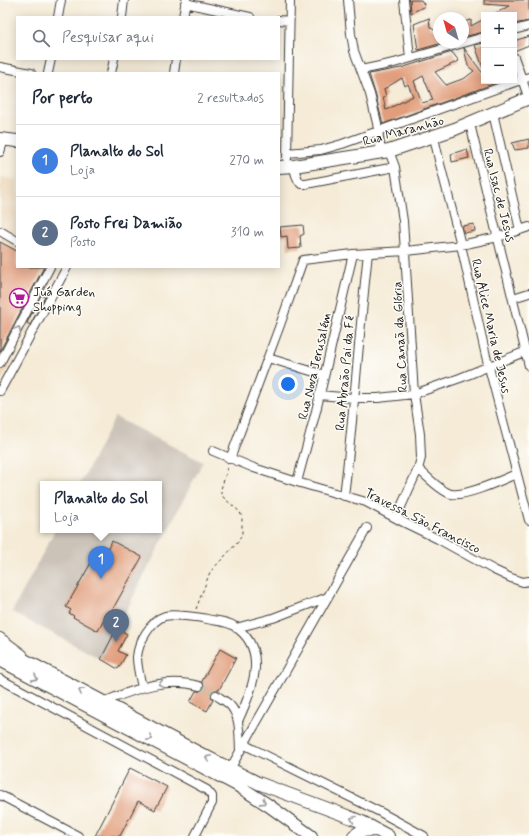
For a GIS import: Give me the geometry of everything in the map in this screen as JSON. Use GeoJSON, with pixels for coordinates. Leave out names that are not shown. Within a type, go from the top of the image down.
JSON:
{"type":"FeatureCollection","features":[{"type":"Feature","properties":{"kind":"highway","name":"Rua Maranhão"},"geometry":{"type":"LineString","coordinates":[[287,167],[385,151],[434,137],[470,124],[529,98]]}},
{"type":"Feature","properties":{"kind":"highway"},"geometry":{"type":"LineString","coordinates":[[1,139],[16,141]]}},
{"type":"Feature","properties":{"kind":"highway"},"geometry":{"type":"LineString","coordinates":[[0,647],[258,783],[282,793],[339,812],[388,836]]}},
{"type":"Feature","properties":{"kind":"highway"},"geometry":{"type":"LineString","coordinates":[[0,660],[237,785],[311,836]]}},
{"type":"Feature","properties":{"kind":"highway"},"geometry":{"type":"LineString","coordinates":[[354,836],[361,831],[376,830]]}},
{"type":"Feature","properties":{"kind":"street"},"geometry":{"type":"LineString","coordinates":[[58,16],[61,0]]}},
{"type":"Feature","properties":{"kind":"street"},"geometry":{"type":"LineString","coordinates":[[122,16],[124,0]]}},
{"type":"Feature","properties":{"kind":"street"},"geometry":{"type":"LineString","coordinates":[[290,0],[287,167],[296,175],[301,184],[306,184],[395,166]]}},
{"type":"Feature","properties":{"kind":"street","name":"Rua Canaã da Glória"},"geometry":{"type":"LineString","coordinates":[[348,0],[354,51],[370,94],[378,131],[385,151],[395,166],[406,251],[414,394],[421,458],[418,469],[396,518]]}},
{"type":"Feature","properties":{"kind":"street"},"geometry":{"type":"LineString","coordinates":[[404,0],[410,58]]}},
{"type":"Feature","properties":{"kind":"street"},"geometry":{"type":"LineString","coordinates":[[183,16],[186,2],[246,16]]}},
{"type":"Feature","properties":{"kind":"street"},"geometry":{"type":"LineString","coordinates":[[280,20],[290,21]]}},
{"type":"Feature","properties":{"kind":"street"},"geometry":{"type":"LineString","coordinates":[[517,29],[529,26]]}},
{"type":"Feature","properties":{"kind":"street"},"geometry":{"type":"LineString","coordinates":[[361,70],[481,38]]}},
{"type":"Feature","properties":{"kind":"street"},"geometry":{"type":"LineString","coordinates":[[48,72],[51,60]]}},
{"type":"Feature","properties":{"kind":"street"},"geometry":{"type":"LineString","coordinates":[[111,72],[114,60]]}},
{"type":"Feature","properties":{"kind":"street"},"geometry":{"type":"LineString","coordinates":[[174,72],[176,60]]}},
{"type":"Feature","properties":{"kind":"street"},"geometry":{"type":"LineString","coordinates":[[517,62],[526,78],[529,98]]}},
{"type":"Feature","properties":{"kind":"street"},"geometry":{"type":"LineString","coordinates":[[0,67],[27,72]]}},
{"type":"Feature","properties":{"kind":"street","name":"Rua Maranhão"},"geometry":{"type":"LineString","coordinates":[[287,153],[321,150],[526,78]]}},
{"type":"Feature","properties":{"kind":"street"},"geometry":{"type":"LineString","coordinates":[[280,91],[288,92]]}},
{"type":"Feature","properties":{"kind":"street"},"geometry":{"type":"LineString","coordinates":[[493,113],[520,230]]}},
{"type":"Feature","properties":{"kind":"street","name":"Rua Isac de Jesus"},"geometry":{"type":"LineString","coordinates":[[470,124],[527,351],[529,366]]}},
{"type":"Feature","properties":{"kind":"street","name":"Rua Alice Maria de Jesus"},"geometry":{"type":"LineString","coordinates":[[434,137],[516,474],[529,520]]}},
{"type":"Feature","properties":{"kind":"street"},"geometry":{"type":"LineString","coordinates":[[0,152],[1,139]]}},
{"type":"Feature","properties":{"kind":"street"},"geometry":{"type":"LineString","coordinates":[[230,459],[303,260],[353,254],[406,251],[461,245],[498,237],[529,227]]}},
{"type":"Feature","properties":{"kind":"street"},"geometry":{"type":"LineString","coordinates":[[0,231],[16,240]]}},
{"type":"Feature","properties":{"kind":"street","name":"Rua Abraão Pai da Fé"},"geometry":{"type":"LineString","coordinates":[[344,496],[368,253]]}},
{"type":"Feature","properties":{"kind":"street","name":"Rua Nova Jerusalém"},"geometry":{"type":"LineString","coordinates":[[297,482],[320,395],[353,254]]}},
{"type":"Feature","properties":{"kind":"street"},"geometry":{"type":"LineString","coordinates":[[0,363],[49,268]]}},
{"type":"Feature","properties":{"kind":"street"},"geometry":{"type":"LineString","coordinates":[[0,391],[66,268]]}},
{"type":"Feature","properties":{"kind":"street"},"geometry":{"type":"LineString","coordinates":[[513,298],[529,293]]}},
{"type":"Feature","properties":{"kind":"street"},"geometry":{"type":"LineString","coordinates":[[320,395],[354,398],[378,398],[414,394],[527,351]]}},
{"type":"Feature","properties":{"kind":"street"},"geometry":{"type":"LineString","coordinates":[[268,358],[324,375]]}},
{"type":"Feature","properties":{"kind":"street","name":"Travessa São Francisco"},"geometry":{"type":"LineString","coordinates":[[213,451],[230,459],[297,482],[366,502],[511,578],[523,582],[529,582]]}},
{"type":"Feature","properties":{"kind":"street"},"geometry":{"type":"LineString","coordinates":[[418,469],[450,494],[458,494],[485,487],[516,474]]}},
{"type":"Feature","properties":{"kind":"street"},"geometry":{"type":"LineString","coordinates":[[230,769],[367,528]]}},
{"type":"Feature","properties":{"kind":"street"},"geometry":{"type":"LineString","coordinates":[[236,628],[273,618],[328,597]]}},
{"type":"Feature","properties":{"kind":"street"},"geometry":{"type":"LineString","coordinates":[[142,687],[137,657],[140,644],[151,625],[165,616],[193,618],[232,625],[249,640],[254,655],[256,668],[252,687],[238,721]]}},
{"type":"Feature","properties":{"kind":"street"},"geometry":{"type":"LineString","coordinates":[[0,637],[39,668]]}},
{"type":"Feature","properties":{"kind":"street"},"geometry":{"type":"LineString","coordinates":[[0,679],[207,790],[212,796],[212,803],[196,836]]}},
{"type":"Feature","properties":{"kind":"street"},"geometry":{"type":"LineString","coordinates":[[103,702],[142,687],[163,683],[178,682],[199,686]]}},
{"type":"Feature","properties":{"kind":"street"},"geometry":{"type":"LineString","coordinates":[[216,695],[229,705],[235,712],[238,721],[242,748]]}},
{"type":"Feature","properties":{"kind":"street"},"geometry":{"type":"LineString","coordinates":[[242,748],[359,802],[424,836]]}},
{"type":"Feature","properties":{"kind":"street"},"geometry":{"type":"LineString","coordinates":[[0,795],[78,836]]}},
{"type":"Feature","properties":{"kind":"path"},"geometry":{"type":"LineString","coordinates":[[193,618],[210,572],[239,540],[242,533],[242,518],[240,512],[221,494],[221,489],[230,459]]}},
{"type":"Feature","properties":{"kind":"shaded area"},"geometry":{"type":"Polygon","coordinates":[[[0,177],[16,180],[16,268],[61,268],[0,383],[0,177]]]}},
{"type":"Feature","properties":{"kind":"shaded area"},"geometry":{"type":"Polygon","coordinates":[[[115,417],[203,462],[101,659],[12,612],[53,533],[162,533],[162,481],[82,481],[115,417]]]}},
{"type":"Feature","properties":{"kind":"building"},"geometry":{"type":"Polygon","coordinates":[[[410,0],[421,0],[425,6],[411,13],[410,0]]]}},
{"type":"Feature","properties":{"kind":"building"},"geometry":{"type":"Polygon","coordinates":[[[484,0],[529,0],[529,21],[517,23],[517,12],[498,12],[509,6],[484,4],[484,0]]]}},
{"type":"Feature","properties":{"kind":"building"},"geometry":{"type":"Polygon","coordinates":[[[429,18],[430,27],[433,29],[433,46],[418,50],[414,24],[429,18]]]}},
{"type":"Feature","properties":{"kind":"building"},"geometry":{"type":"Polygon","coordinates":[[[469,20],[471,20],[471,26],[481,21],[481,33],[469,36],[469,20]]]}},
{"type":"Feature","properties":{"kind":"building"},"geometry":{"type":"Polygon","coordinates":[[[529,36],[529,45],[517,50],[517,40],[529,36]]]}},
{"type":"Feature","properties":{"kind":"building"},"geometry":{"type":"Polygon","coordinates":[[[481,44],[481,62],[475,45],[481,44]]]}},
{"type":"Feature","properties":{"kind":"building"},"geometry":{"type":"Polygon","coordinates":[[[464,48],[481,71],[481,84],[493,84],[383,124],[369,74],[401,68],[452,52],[459,61],[435,72],[446,85],[465,78],[474,71],[468,66],[464,48]],[[423,76],[414,81],[422,103],[433,100],[423,76]],[[402,78],[384,89],[386,96],[383,97],[386,110],[413,96],[408,84],[405,86],[402,78]]]}},
{"type":"Feature","properties":{"kind":"building"},"geometry":{"type":"Polygon","coordinates":[[[529,139],[529,148],[515,150],[512,143],[529,139]]]}},
{"type":"Feature","properties":{"kind":"building"},"geometry":{"type":"Polygon","coordinates":[[[467,149],[469,158],[452,162],[451,154],[467,149]]]}},
{"type":"Feature","properties":{"kind":"building"},"geometry":{"type":"Polygon","coordinates":[[[474,224],[475,231],[464,233],[462,226],[474,224]]]}},
{"type":"Feature","properties":{"kind":"building"},"geometry":{"type":"Polygon","coordinates":[[[303,225],[304,234],[300,236],[301,248],[288,249],[287,236],[281,237],[280,227],[303,225]]]}},
{"type":"Feature","properties":{"kind":"building","name":"Juá Garden Shopping"},"geometry":{"type":"Polygon","coordinates":[[[0,242],[16,250],[16,268],[43,268],[0,351],[0,242]]]}},
{"type":"Feature","properties":{"kind":"building"},"geometry":{"type":"Polygon","coordinates":[[[41,295],[45,297],[30,325],[27,323],[41,295]]]}},
{"type":"Feature","properties":{"kind":"building"},"geometry":{"type":"Polygon","coordinates":[[[112,541],[142,557],[106,621],[104,620],[98,631],[73,617],[74,616],[69,613],[71,610],[66,607],[101,545],[108,548],[112,541]]]}},
{"type":"Feature","properties":{"kind":"building"},"geometry":{"type":"Polygon","coordinates":[[[117,628],[127,634],[118,651],[126,655],[118,669],[101,659],[117,628]]]}},
{"type":"Feature","properties":{"kind":"building"},"geometry":{"type":"Polygon","coordinates":[[[220,649],[236,658],[219,690],[214,690],[211,692],[211,697],[213,700],[207,711],[190,702],[196,691],[203,689],[204,685],[202,681],[220,649]]]}},
{"type":"Feature","properties":{"kind":"building"},"geometry":{"type":"Polygon","coordinates":[[[130,768],[167,787],[155,810],[138,801],[120,836],[95,836],[130,768]]]}},
{"type":"Feature","properties":{"kind":"tunnel"},"geometry":{"type":"LineString","coordinates":[[199,686],[216,695]]}},
{"type":"Feature","properties":{"kind":"place","name":"Juá Garden Shopping"},"geometry":{"type":"Point","coordinates":[19,298]}},
{"type":"Feature","properties":{"kind":"place","name":"Planalto do Sol"},"geometry":{"type":"Point","coordinates":[101,579]}},
{"type":"Feature","properties":{"kind":"place","name":"Posto Frei Damião"},"geometry":{"type":"Point","coordinates":[116,642]}}]}
